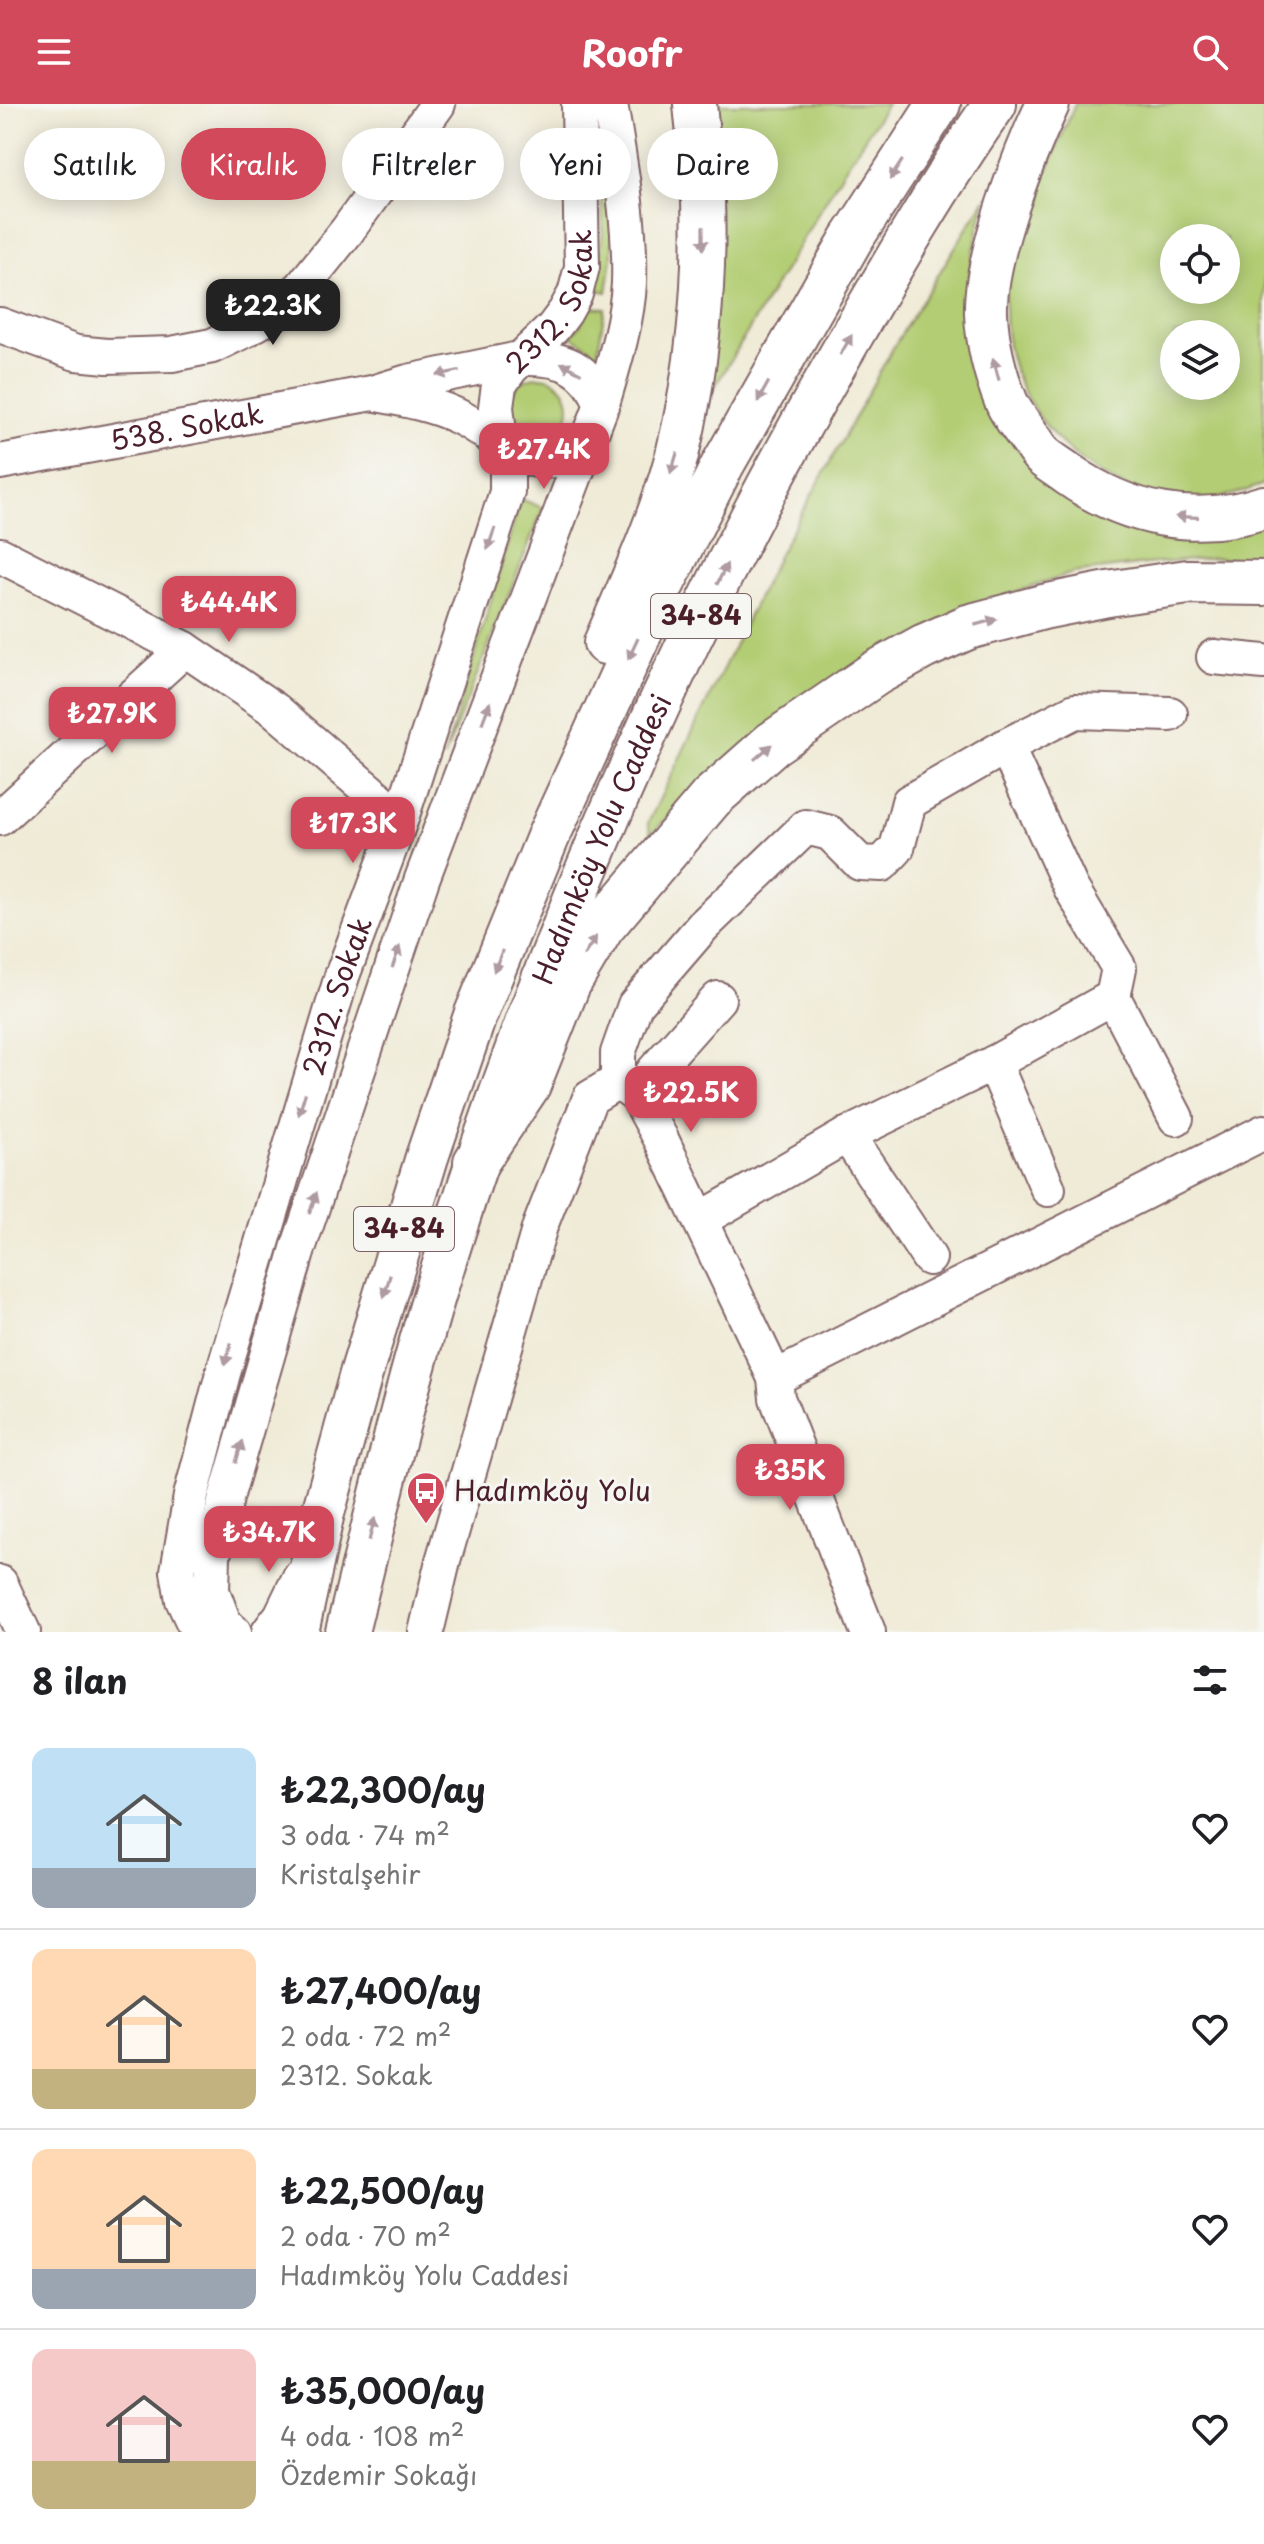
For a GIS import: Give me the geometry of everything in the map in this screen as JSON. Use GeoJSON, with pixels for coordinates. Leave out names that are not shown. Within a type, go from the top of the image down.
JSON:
{"type":"FeatureCollection","features":[{"type":"Feature","properties":{"kind":"highway"},"geometry":{"type":"LineString","coordinates":[[476,1162],[528,1085],[568,984],[602,927],[711,798],[772,744],[876,673],[968,627],[1043,607],[1188,582],[1264,583]]}},
{"type":"Feature","properties":{"kind":"main road"},"geometry":{"type":"LineString","coordinates":[[548,837],[560,762],[584,691],[656,520],[677,455],[691,387],[703,274],[703,201],[695,104]]}},
{"type":"Feature","properties":{"kind":"main road","name":"Hadımköy Yolu Caddesi"},"geometry":{"type":"LineString","coordinates":[[297,1632],[316,1544],[361,1374],[427,1157],[475,1016],[548,837],[659,592],[723,464],[851,240],[939,104]]}},
{"type":"Feature","properties":{"kind":"main road","name":"Hadımköy Yolu Caddesi"},"geometry":{"type":"LineString","coordinates":[[347,1632],[403,1401],[476,1162],[583,877],[679,661],[755,507],[899,253],[995,104]]}},
{"type":"Feature","properties":{"kind":"main road"},"geometry":{"type":"LineString","coordinates":[[1048,104],[1021,172],[989,272],[986,312],[993,362],[1006,404],[1043,456],[1082,484],[1113,501],[1148,513],[1187,519],[1229,515],[1264,507]]}},
{"type":"Feature","properties":{"kind":"street"},"geometry":{"type":"LineString","coordinates":[[0,325],[76,353],[107,356],[172,354],[212,346],[245,330],[274,313],[302,287],[438,104]]}},
{"type":"Feature","properties":{"kind":"street","name":"2312. Sokak"},"geometry":{"type":"LineString","coordinates":[[198,1632],[183,1600],[178,1571],[191,1496],[288,1149],[342,976],[401,818],[507,492],[507,448],[499,432],[496,407],[499,385],[510,369],[553,328],[565,312],[575,294],[582,267],[579,104]]}},
{"type":"Feature","properties":{"kind":"street","name":"2312. Sokak"},"geometry":{"type":"LineString","coordinates":[[234,1632],[224,1623],[212,1591],[213,1556],[226,1498],[298,1249],[422,879],[602,404],[622,325],[629,283],[626,210],[610,104]]}},
{"type":"Feature","properties":{"kind":"street"},"geometry":{"type":"LineString","coordinates":[[524,358],[541,357],[564,363],[581,372],[594,385],[602,404]]}},
{"type":"Feature","properties":{"kind":"street","name":"538. Sokak"},"geometry":{"type":"LineString","coordinates":[[0,462],[372,393],[408,382],[524,358]]}},
{"type":"Feature","properties":{"kind":"street","name":"538. Sokak"},"geometry":{"type":"LineString","coordinates":[[372,393],[424,404],[456,415],[507,448]]}},
{"type":"Feature","properties":{"kind":"street"},"geometry":{"type":"LineString","coordinates":[[507,448],[534,461],[549,462],[584,451]]}},
{"type":"Feature","properties":{"kind":"street"},"geometry":{"type":"LineString","coordinates":[[0,555],[185,649],[275,710],[401,818]]}},
{"type":"Feature","properties":{"kind":"street"},"geometry":{"type":"LineString","coordinates":[[0,818],[185,649]]}},
{"type":"Feature","properties":{"kind":"street"},"geometry":{"type":"LineString","coordinates":[[1214,657],[1264,662]]}},
{"type":"Feature","properties":{"kind":"street"},"geometry":{"type":"LineString","coordinates":[[868,1632],[777,1398],[775,1378],[700,1220],[628,1088],[618,1053],[635,1005],[703,926],[806,827],[830,833],[860,863],[882,864],[897,848],[909,802],[1006,746],[1075,711],[1170,714]]}},
{"type":"Feature","properties":{"kind":"street"},"geometry":{"type":"LineString","coordinates":[[1006,746],[1071,888],[1119,968],[1113,997],[1176,1118]]}},
{"type":"Feature","properties":{"kind":"street"},"geometry":{"type":"LineString","coordinates":[[700,1220],[847,1135],[994,1063],[1113,997]]}},
{"type":"Feature","properties":{"kind":"street"},"geometry":{"type":"LineString","coordinates":[[426,1632],[443,1561],[540,1226],[590,1098],[628,1088],[654,1071],[718,999]]}},
{"type":"Feature","properties":{"kind":"street"},"geometry":{"type":"LineString","coordinates":[[994,1063],[1048,1189]]}},
{"type":"Feature","properties":{"kind":"street"},"geometry":{"type":"LineString","coordinates":[[775,1378],[1264,1132]]}},
{"type":"Feature","properties":{"kind":"street"},"geometry":{"type":"LineString","coordinates":[[847,1135],[929,1258]]}},
{"type":"Feature","properties":{"kind":"street"},"geometry":{"type":"LineString","coordinates":[[269,1632],[281,1616],[316,1544]]}},
{"type":"Feature","properties":{"kind":"street"},"geometry":{"type":"LineString","coordinates":[[0,1583],[23,1632]]}},
{"type":"Feature","properties":{"kind":"green space"},"geometry":{"type":"Polygon","coordinates":[[[715,104],[887,104],[844,170],[710,395],[713,200],[778,200],[778,128],[715,128],[715,104]]]}},
{"type":"Feature","properties":{"kind":"green space"},"geometry":{"type":"Polygon","coordinates":[[[1075,104],[1264,104],[1264,484],[1226,496],[1187,501],[1157,497],[1129,488],[1101,474],[1076,456],[1034,410],[1010,355],[1005,311],[1009,267],[1032,181],[1042,184],[1075,104]]]}},
{"type":"Feature","properties":{"kind":"green space"},"geometry":{"type":"Polygon","coordinates":[[[985,199],[970,268],[970,337],[980,393],[1009,438],[1042,478],[1264,524],[1264,564],[1218,558],[1146,564],[1073,573],[1007,595],[704,781],[651,834],[648,823],[778,556],[894,346],[985,199]]]}},
{"type":"Feature","properties":{"kind":"green space"},"geometry":{"type":"Polygon","coordinates":[[[601,200],[608,200],[612,259],[607,292],[597,290],[603,227],[601,200]]]}},
{"type":"Feature","properties":{"kind":"green space"},"geometry":{"type":"Polygon","coordinates":[[[588,307],[605,308],[597,356],[571,336],[580,326],[588,307]]]}},
{"type":"Feature","properties":{"kind":"green space"},"geometry":{"type":"Polygon","coordinates":[[[539,377],[561,385],[569,407],[561,429],[539,437],[517,429],[509,407],[517,385],[539,377]]]}},
{"type":"Feature","properties":{"kind":"green space"},"geometry":{"type":"Polygon","coordinates":[[[521,499],[543,508],[444,758],[521,499]]]}},
{"type":"Feature","properties":{"kind":"place","name":"Hadımköy Yolu"},"geometry":{"type":"Point","coordinates":[426,1525]}}]}
